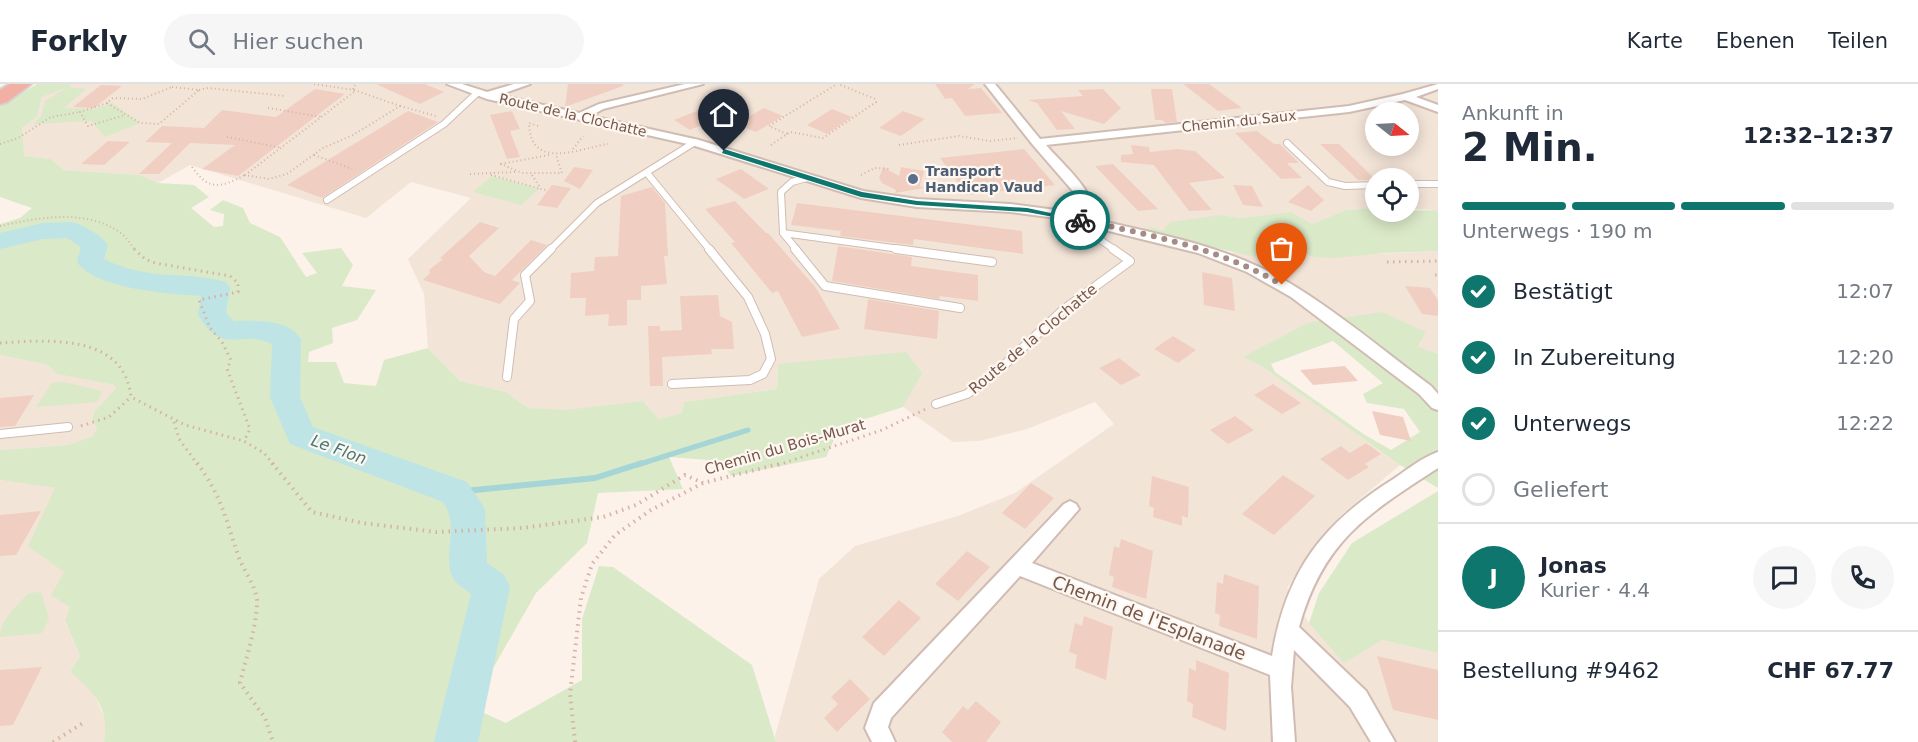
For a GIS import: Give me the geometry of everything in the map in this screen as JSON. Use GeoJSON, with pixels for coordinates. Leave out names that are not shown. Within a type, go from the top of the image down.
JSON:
{"type":"FeatureCollection","features":[{"type":"Feature","properties":{"kind":"highway"},"geometry":{"type":"LineString","coordinates":[[0,98],[20,85]]}},
{"type":"Feature","properties":{"kind":"street","name":"Route de la Clochatte"},"geometry":{"type":"LineString","coordinates":[[452,84],[482,94],[695,142],[842,190],[889,200],[1018,209],[1086,221]]}},
{"type":"Feature","properties":{"kind":"street"},"geometry":{"type":"LineString","coordinates":[[482,94],[525,84]]}},
{"type":"Feature","properties":{"kind":"street"},"geometry":{"type":"LineString","coordinates":[[580,117],[599,107],[698,84]]}},
{"type":"Feature","properties":{"kind":"street"},"geometry":{"type":"LineString","coordinates":[[990,84],[1084,196],[1089,211],[1086,221],[1203,250],[1267,276],[1296,294],[1425,390],[1438,404]]}},
{"type":"Feature","properties":{"kind":"street","name":"Chemin du Saux"},"geometry":{"type":"LineString","coordinates":[[1035,140],[1349,109],[1406,97],[1438,86]]}},
{"type":"Feature","properties":{"kind":"street"},"geometry":{"type":"LineString","coordinates":[[1406,97],[1438,109]]}},
{"type":"Feature","properties":{"kind":"street"},"geometry":{"type":"LineString","coordinates":[[1284,742],[1281,669],[1289,631],[1306,580],[1336,533],[1361,510],[1438,459]]}},
{"type":"Feature","properties":{"kind":"street"},"geometry":{"type":"LineString","coordinates":[[884,742],[876,728],[882,711],[1070,509]]}},
{"type":"Feature","properties":{"kind":"street","name":"Chemin de l'Esplanade"},"geometry":{"type":"LineString","coordinates":[[1016,566],[1281,669]]}},
{"type":"Feature","properties":{"kind":"street"},"geometry":{"type":"LineString","coordinates":[[1289,631],[1358,699],[1384,742]]}},
{"type":"Feature","properties":{"kind":"lane"},"geometry":{"type":"LineString","coordinates":[[327,200],[449,120],[482,94]]}},
{"type":"Feature","properties":{"kind":"lane"},"geometry":{"type":"LineString","coordinates":[[507,377],[514,319],[530,300],[525,275],[597,203],[695,142]]}},
{"type":"Feature","properties":{"kind":"lane","name":"Chemin du Saux"},"geometry":{"type":"LineString","coordinates":[[1287,142],[1328,182],[1345,186],[1365,185]]}},
{"type":"Feature","properties":{"kind":"lane"},"geometry":{"type":"LineString","coordinates":[[647,173],[748,297],[765,334],[771,359],[763,374],[750,380],[672,384]]}},
{"type":"Feature","properties":{"kind":"lane"},"geometry":{"type":"LineString","coordinates":[[807,178],[792,182],[781,192],[783,233],[825,286],[960,308]]}},
{"type":"Feature","properties":{"kind":"lane"},"geometry":{"type":"LineString","coordinates":[[1419,184],[1438,184]]}},
{"type":"Feature","properties":{"kind":"lane","name":"Route de la Clochatte"},"geometry":{"type":"LineString","coordinates":[[936,404],[967,394],[1000,369],[1063,310],[1130,261],[1089,231],[1086,221]]}},
{"type":"Feature","properties":{"kind":"lane"},"geometry":{"type":"LineString","coordinates":[[783,233],[992,262]]}},
{"type":"Feature","properties":{"kind":"lane"},"geometry":{"type":"LineString","coordinates":[[0,434],[68,427]]}},
{"type":"Feature","properties":{"kind":"path"},"geometry":{"type":"LineString","coordinates":[[314,84],[354,90],[449,120]]}},
{"type":"Feature","properties":{"kind":"path"},"geometry":{"type":"LineString","coordinates":[[192,167],[204,182],[209,184],[230,182],[245,175],[322,117],[354,90],[357,84]]}},
{"type":"Feature","properties":{"kind":"path"},"geometry":{"type":"LineString","coordinates":[[771,145],[787,134],[797,131],[823,138],[876,102],[875,99],[838,84],[769,126],[787,134]]}},
{"type":"Feature","properties":{"kind":"path"},"geometry":{"type":"LineString","coordinates":[[0,144],[16,141],[44,120],[62,113],[80,112],[107,103],[113,98],[142,99],[172,87],[199,90],[208,88],[285,96]]}},
{"type":"Feature","properties":{"kind":"path"},"geometry":{"type":"LineString","coordinates":[[107,103],[140,123],[159,124],[199,90]]}},
{"type":"Feature","properties":{"kind":"path"},"geometry":{"type":"LineString","coordinates":[[245,175],[269,180],[276,179],[299,168],[323,148],[353,134],[382,114],[400,106]]}},
{"type":"Feature","properties":{"kind":"path"},"geometry":{"type":"LineString","coordinates":[[268,108],[322,117]]}},
{"type":"Feature","properties":{"kind":"path"},"geometry":{"type":"LineString","coordinates":[[80,112],[88,126],[126,114]]}},
{"type":"Feature","properties":{"kind":"path"},"geometry":{"type":"LineString","coordinates":[[538,126],[529,123],[528,127],[533,142],[549,155]]}},
{"type":"Feature","properties":{"kind":"path"},"geometry":{"type":"LineString","coordinates":[[571,151],[583,136]]}},
{"type":"Feature","properties":{"kind":"path"},"geometry":{"type":"LineString","coordinates":[[898,145],[959,136],[990,141],[1035,140]]}},
{"type":"Feature","properties":{"kind":"path"},"geometry":{"type":"LineString","coordinates":[[226,138],[282,148]]}},
{"type":"Feature","properties":{"kind":"path"},"geometry":{"type":"LineString","coordinates":[[518,172],[500,163],[556,155],[608,144]]}},
{"type":"Feature","properties":{"kind":"path"},"geometry":{"type":"LineString","coordinates":[[314,155],[367,174]]}},
{"type":"Feature","properties":{"kind":"path"},"geometry":{"type":"LineString","coordinates":[[556,155],[562,173]]}},
{"type":"Feature","properties":{"kind":"path"},"geometry":{"type":"LineString","coordinates":[[861,175],[874,168],[890,169]]}},
{"type":"Feature","properties":{"kind":"path"},"geometry":{"type":"LineString","coordinates":[[470,174],[569,172]]}},
{"type":"Feature","properties":{"kind":"path"},"geometry":{"type":"LineString","coordinates":[[531,174],[542,189]]}},
{"type":"Feature","properties":{"kind":"path"},"geometry":{"type":"LineString","coordinates":[[491,175],[546,190]]}},
{"type":"Feature","properties":{"kind":"path"},"geometry":{"type":"LineString","coordinates":[[0,226],[47,217],[77,219],[102,224],[118,231],[142,258],[170,267],[230,276],[238,283],[238,292],[199,300],[210,328],[222,342],[231,360],[227,369],[250,429],[244,441]]}},
{"type":"Feature","properties":{"kind":"path"},"geometry":{"type":"LineString","coordinates":[[1387,262],[1438,261]]}},
{"type":"Feature","properties":{"kind":"path"},"geometry":{"type":"LineString","coordinates":[[0,343],[42,341],[99,349],[114,358],[127,375],[131,397],[174,422],[209,434],[244,441],[264,453],[312,512],[362,523],[436,532],[460,532],[571,523],[603,517],[636,505],[686,474],[703,483]]}},
{"type":"Feature","properties":{"kind":"path"},"geometry":{"type":"LineString","coordinates":[[68,427],[97,424],[114,416],[131,397]]}},
{"type":"Feature","properties":{"kind":"path","name":"Chemin du Bois-Murat"},"geometry":{"type":"LineString","coordinates":[[575,742],[570,694],[581,598],[592,564],[615,535],[651,510],[703,483],[774,466],[847,443],[882,430],[936,404]]}},
{"type":"Feature","properties":{"kind":"path"},"geometry":{"type":"LineString","coordinates":[[174,422],[179,439],[214,487],[229,523],[238,557],[249,578],[258,604],[240,683],[249,699],[261,711],[273,734],[273,742]]}},
{"type":"Feature","properties":{"kind":"path"},"geometry":{"type":"LineString","coordinates":[[53,742],[83,723]]}},
{"type":"Feature","properties":{"kind":"shaded area"},"geometry":{"type":"Polygon","coordinates":[[[71,84],[1438,84],[1438,210],[1419,209],[1419,168],[1365,168],[1365,209],[1346,210],[1312,224],[1291,212],[1241,218],[1221,215],[1164,230],[1151,227],[1145,231],[1231,253],[1271,244],[1313,257],[1438,251],[1438,354],[1418,346],[1425,333],[1307,323],[1244,357],[1263,367],[1400,465],[1339,517],[1287,588],[1309,623],[1438,653],[1438,742],[776,742],[775,736],[819,579],[855,546],[958,516],[1015,493],[1114,424],[1095,402],[1027,429],[979,441],[953,442],[903,407],[921,373],[778,364],[777,389],[684,402],[682,413],[659,419],[643,401],[566,411],[528,408],[506,392],[460,381],[428,348],[424,294],[408,259],[471,198],[411,182],[366,218],[190,165],[158,183],[140,175],[64,170],[51,159],[23,156],[22,128],[37,117],[42,97],[71,84]]]}},
{"type":"Feature","properties":{"kind":"shaded area"},"geometry":{"type":"Polygon","coordinates":[[[0,355],[48,365],[58,374],[114,385],[116,388],[94,412],[92,420],[97,429],[93,436],[68,445],[0,450],[0,355]]]}},
{"type":"Feature","properties":{"kind":"shaded area"},"geometry":{"type":"Polygon","coordinates":[[[0,480],[56,488],[29,545],[65,572],[71,607],[65,622],[80,656],[70,672],[93,691],[107,724],[104,742],[0,742],[0,480]]]}},
{"type":"Feature","properties":{"kind":"green space"},"geometry":{"type":"Polygon","coordinates":[[[37,84],[71,84],[69,87],[86,89],[64,108],[95,109],[112,103],[140,123],[105,137],[91,121],[33,124],[41,116],[45,101],[68,87],[42,97],[37,117],[22,128],[24,156],[51,159],[64,170],[140,175],[158,183],[194,185],[209,197],[191,208],[214,227],[223,226],[224,214],[210,210],[223,200],[243,208],[250,223],[280,237],[306,277],[317,273],[302,253],[341,248],[353,265],[342,286],[376,290],[357,320],[332,328],[333,343],[309,352],[308,362],[336,362],[344,383],[376,386],[384,360],[428,348],[460,381],[506,392],[528,408],[566,410],[643,401],[659,419],[682,413],[684,402],[777,389],[778,364],[906,352],[922,373],[903,407],[840,427],[826,457],[731,476],[721,461],[669,457],[683,489],[598,493],[587,543],[536,593],[471,707],[506,723],[582,680],[582,619],[599,566],[613,567],[752,665],[776,742],[104,742],[105,720],[102,710],[93,694],[70,672],[80,656],[65,621],[70,607],[51,595],[64,572],[28,546],[55,488],[0,480],[0,450],[68,445],[93,436],[97,429],[92,420],[94,412],[116,388],[114,385],[57,374],[48,365],[0,355],[0,224],[20,218],[32,208],[0,197],[0,106],[37,84]]]}},
{"type":"Feature","properties":{"kind":"green space"},"geometry":{"type":"Polygon","coordinates":[[[492,176],[539,189],[521,205],[473,192],[492,176]]]}},
{"type":"Feature","properties":{"kind":"green space"},"geometry":{"type":"Polygon","coordinates":[[[1365,209],[1365,222],[1419,222],[1419,211],[1438,210],[1438,251],[1334,258],[1313,257],[1271,244],[1255,257],[1144,231],[1151,227],[1163,230],[1171,222],[1221,215],[1241,218],[1291,212],[1312,224],[1346,210],[1365,209]]]}},
{"type":"Feature","properties":{"kind":"green space"},"geometry":{"type":"Polygon","coordinates":[[[1382,312],[1426,332],[1418,346],[1438,354],[1438,488],[1400,465],[1263,367],[1243,357],[1307,323],[1382,312]],[[1333,341],[1271,364],[1275,372],[1365,435],[1391,450],[1420,432],[1404,409],[1367,403],[1363,394],[1383,383],[1333,341]]]}},
{"type":"Feature","properties":{"kind":"green space"},"geometry":{"type":"Polygon","coordinates":[[[63,382],[103,391],[97,402],[36,407],[52,383],[63,382]]]}},
{"type":"Feature","properties":{"kind":"green space"},"geometry":{"type":"Polygon","coordinates":[[[1438,491],[1438,653],[1382,640],[1344,663],[1309,623],[1319,593],[1352,543],[1438,491]]]}},
{"type":"Feature","properties":{"kind":"green space"},"geometry":{"type":"Polygon","coordinates":[[[41,592],[49,619],[42,633],[0,637],[6,618],[15,607],[29,593],[41,592]]]}},
{"type":"Feature","properties":{"kind":"building"},"geometry":{"type":"Polygon","coordinates":[[[376,84],[425,84],[444,92],[420,104],[376,84]]]}},
{"type":"Feature","properties":{"kind":"building"},"geometry":{"type":"Polygon","coordinates":[[[568,84],[623,84],[623,86],[565,107],[568,84]]]}},
{"type":"Feature","properties":{"kind":"building"},"geometry":{"type":"Polygon","coordinates":[[[935,84],[975,84],[968,89],[981,88],[1002,113],[965,116],[952,98],[945,99],[935,84]]]}},
{"type":"Feature","properties":{"kind":"building"},"geometry":{"type":"Polygon","coordinates":[[[1183,84],[1209,84],[1242,108],[1218,111],[1183,84]]]}},
{"type":"Feature","properties":{"kind":"building"},"geometry":{"type":"Polygon","coordinates":[[[101,85],[122,86],[94,108],[73,107],[101,85]]]}},
{"type":"Feature","properties":{"kind":"building"},"geometry":{"type":"Polygon","coordinates":[[[315,89],[345,94],[238,176],[202,169],[235,145],[190,143],[159,174],[139,174],[172,143],[145,142],[162,126],[204,128],[222,110],[276,117],[315,89]]]}},
{"type":"Feature","properties":{"kind":"building"},"geometry":{"type":"Polygon","coordinates":[[[1103,89],[1121,108],[1104,124],[1061,111],[1075,129],[1057,130],[1037,103],[1028,100],[1083,96],[1078,90],[1103,89]]]}},
{"type":"Feature","properties":{"kind":"building"},"geometry":{"type":"Polygon","coordinates":[[[1151,89],[1172,89],[1177,122],[1166,123],[1162,120],[1155,120],[1151,89]]]}},
{"type":"Feature","properties":{"kind":"building"},"geometry":{"type":"Polygon","coordinates":[[[704,108],[720,117],[690,130],[674,120],[704,108]]]}},
{"type":"Feature","properties":{"kind":"building"},"geometry":{"type":"Polygon","coordinates":[[[764,108],[783,116],[756,132],[736,124],[764,108]]]}},
{"type":"Feature","properties":{"kind":"building"},"geometry":{"type":"Polygon","coordinates":[[[832,109],[852,117],[827,134],[807,125],[832,109]]]}},
{"type":"Feature","properties":{"kind":"building"},"geometry":{"type":"Polygon","coordinates":[[[408,111],[438,122],[322,198],[287,185],[408,111]]]}},
{"type":"Feature","properties":{"kind":"building"},"geometry":{"type":"Polygon","coordinates":[[[512,111],[520,129],[510,131],[520,157],[507,159],[490,115],[512,111]]]}},
{"type":"Feature","properties":{"kind":"building"},"geometry":{"type":"Polygon","coordinates":[[[903,111],[925,119],[901,136],[879,128],[903,111]]]}},
{"type":"Feature","properties":{"kind":"building"},"geometry":{"type":"Polygon","coordinates":[[[1257,131],[1274,144],[1280,144],[1299,163],[1287,163],[1302,178],[1281,179],[1235,133],[1257,131]]]}},
{"type":"Feature","properties":{"kind":"building"},"geometry":{"type":"Polygon","coordinates":[[[108,141],[130,142],[104,165],[81,164],[108,141]]]}},
{"type":"Feature","properties":{"kind":"building"},"geometry":{"type":"Polygon","coordinates":[[[1320,144],[1339,144],[1365,169],[1365,180],[1358,180],[1320,144]]]}},
{"type":"Feature","properties":{"kind":"building"},"geometry":{"type":"Polygon","coordinates":[[[1131,145],[1149,147],[1150,152],[1177,149],[1195,151],[1225,178],[1189,183],[1212,210],[1189,211],[1154,165],[1121,162],[1121,155],[1133,154],[1131,145]]]}},
{"type":"Feature","properties":{"kind":"building"},"geometry":{"type":"Polygon","coordinates":[[[1024,149],[1055,185],[967,195],[940,158],[1024,149]]]}},
{"type":"Feature","properties":{"kind":"building"},"geometry":{"type":"Polygon","coordinates":[[[1113,164],[1158,209],[1138,211],[1095,166],[1113,164]]]}},
{"type":"Feature","properties":{"kind":"building"},"geometry":{"type":"Polygon","coordinates":[[[574,167],[593,170],[580,189],[564,181],[574,167]]]}},
{"type":"Feature","properties":{"kind":"building"},"geometry":{"type":"Polygon","coordinates":[[[883,167],[899,176],[901,167],[924,171],[920,186],[924,188],[895,193],[896,190],[882,183],[879,178],[883,167]]]}},
{"type":"Feature","properties":{"kind":"building"},"geometry":{"type":"Polygon","coordinates":[[[741,169],[769,189],[744,199],[716,179],[741,169]]]}},
{"type":"Feature","properties":{"kind":"building"},"geometry":{"type":"Polygon","coordinates":[[[552,185],[571,188],[557,208],[537,205],[552,185]]]}},
{"type":"Feature","properties":{"kind":"building"},"geometry":{"type":"Polygon","coordinates":[[[1233,185],[1252,186],[1263,207],[1243,205],[1233,185]]]}},
{"type":"Feature","properties":{"kind":"building"},"geometry":{"type":"Polygon","coordinates":[[[1308,185],[1324,200],[1311,211],[1288,202],[1308,185]]]}},
{"type":"Feature","properties":{"kind":"building"},"geometry":{"type":"Polygon","coordinates":[[[652,187],[665,203],[668,256],[664,256],[667,284],[641,286],[641,300],[627,300],[627,325],[608,326],[609,314],[585,316],[586,298],[570,298],[571,273],[594,271],[595,257],[618,256],[621,196],[652,187]]]}},
{"type":"Feature","properties":{"kind":"building"},"geometry":{"type":"Polygon","coordinates":[[[735,201],[768,233],[816,288],[840,329],[802,337],[778,291],[772,293],[731,243],[735,242],[705,209],[735,201]]]}},
{"type":"Feature","properties":{"kind":"building"},"geometry":{"type":"Polygon","coordinates":[[[797,203],[1022,231],[1023,254],[914,239],[913,245],[840,236],[841,231],[791,225],[797,203]]]}},
{"type":"Feature","properties":{"kind":"building"},"geometry":{"type":"Polygon","coordinates":[[[480,222],[499,228],[469,256],[484,272],[495,276],[531,240],[547,245],[512,280],[520,283],[500,304],[423,280],[430,273],[429,270],[443,259],[440,258],[480,222]]]}},
{"type":"Feature","properties":{"kind":"building"},"geometry":{"type":"Polygon","coordinates":[[[838,246],[912,257],[911,266],[978,275],[978,301],[940,296],[939,299],[832,281],[838,246]]]}},
{"type":"Feature","properties":{"kind":"building"},"geometry":{"type":"Polygon","coordinates":[[[1202,272],[1232,278],[1235,311],[1204,305],[1202,272]]]}},
{"type":"Feature","properties":{"kind":"building"},"geometry":{"type":"Polygon","coordinates":[[[1405,286],[1430,288],[1438,300],[1438,316],[1422,314],[1405,286]]]}},
{"type":"Feature","properties":{"kind":"building"},"geometry":{"type":"Polygon","coordinates":[[[718,295],[720,316],[732,322],[734,349],[711,349],[712,354],[662,357],[663,386],[650,386],[648,326],[660,326],[660,331],[682,330],[680,296],[718,295]]]}},
{"type":"Feature","properties":{"kind":"building"},"geometry":{"type":"Polygon","coordinates":[[[868,299],[939,311],[937,339],[864,329],[868,299]]]}},
{"type":"Feature","properties":{"kind":"building"},"geometry":{"type":"Polygon","coordinates":[[[1173,336],[1196,350],[1178,363],[1154,349],[1173,336]]]}},
{"type":"Feature","properties":{"kind":"building"},"geometry":{"type":"Polygon","coordinates":[[[1119,358],[1141,375],[1121,385],[1099,368],[1119,358]]]}},
{"type":"Feature","properties":{"kind":"building"},"geometry":{"type":"Polygon","coordinates":[[[1345,366],[1358,381],[1313,385],[1300,370],[1345,366]]]}},
{"type":"Feature","properties":{"kind":"building"},"geometry":{"type":"Polygon","coordinates":[[[1273,384],[1301,403],[1282,414],[1254,395],[1273,384]]]}},
{"type":"Feature","properties":{"kind":"building"},"geometry":{"type":"Polygon","coordinates":[[[34,395],[15,426],[0,427],[0,398],[34,395]]]}},
{"type":"Feature","properties":{"kind":"building"},"geometry":{"type":"Polygon","coordinates":[[[1372,411],[1403,417],[1411,441],[1380,435],[1372,411]]]}},
{"type":"Feature","properties":{"kind":"building"},"geometry":{"type":"Polygon","coordinates":[[[1235,416],[1254,430],[1228,444],[1210,430],[1235,416]]]}},
{"type":"Feature","properties":{"kind":"building"},"geometry":{"type":"Polygon","coordinates":[[[1366,443],[1381,454],[1365,464],[1369,467],[1348,480],[1320,459],[1341,446],[1350,453],[1366,443]]]}},
{"type":"Feature","properties":{"kind":"building"},"geometry":{"type":"Polygon","coordinates":[[[1283,475],[1315,496],[1274,535],[1242,514],[1283,475]]]}},
{"type":"Feature","properties":{"kind":"building"},"geometry":{"type":"Polygon","coordinates":[[[1152,476],[1189,487],[1188,518],[1182,516],[1182,526],[1153,517],[1154,508],[1149,506],[1152,476]]]}},
{"type":"Feature","properties":{"kind":"building"},"geometry":{"type":"Polygon","coordinates":[[[1031,483],[1054,498],[1025,529],[1002,513],[1031,483]]]}},
{"type":"Feature","properties":{"kind":"building"},"geometry":{"type":"Polygon","coordinates":[[[41,511],[16,555],[0,556],[0,515],[41,511]]]}},
{"type":"Feature","properties":{"kind":"building"},"geometry":{"type":"Polygon","coordinates":[[[1121,539],[1153,551],[1146,599],[1112,587],[1114,577],[1109,575],[1114,546],[1119,548],[1121,539]]]}},
{"type":"Feature","properties":{"kind":"building"},"geometry":{"type":"Polygon","coordinates":[[[967,551],[990,567],[958,601],[935,584],[967,551]]]}},
{"type":"Feature","properties":{"kind":"building"},"geometry":{"type":"Polygon","coordinates":[[[1224,574],[1259,586],[1257,639],[1219,626],[1220,615],[1215,613],[1217,582],[1223,584],[1224,574]]]}},
{"type":"Feature","properties":{"kind":"building"},"geometry":{"type":"Polygon","coordinates":[[[899,600],[921,618],[884,656],[862,637],[899,600]]]}},
{"type":"Feature","properties":{"kind":"building"},"geometry":{"type":"Polygon","coordinates":[[[1084,616],[1113,627],[1106,680],[1075,668],[1077,655],[1069,652],[1075,623],[1082,626],[1084,616]]]}},
{"type":"Feature","properties":{"kind":"building"},"geometry":{"type":"Polygon","coordinates":[[[1377,656],[1438,670],[1438,720],[1393,710],[1377,656]]]}},
{"type":"Feature","properties":{"kind":"building"},"geometry":{"type":"Polygon","coordinates":[[[1196,660],[1229,673],[1226,731],[1192,717],[1193,704],[1187,701],[1189,668],[1196,671],[1196,660]]]}},
{"type":"Feature","properties":{"kind":"building"},"geometry":{"type":"Polygon","coordinates":[[[42,667],[13,725],[0,726],[0,670],[42,667]]]}},
{"type":"Feature","properties":{"kind":"building"},"geometry":{"type":"Polygon","coordinates":[[[850,679],[870,699],[837,732],[824,718],[838,704],[831,697],[850,679]]]}},
{"type":"Feature","properties":{"kind":"building"},"geometry":{"type":"Polygon","coordinates":[[[976,701],[1001,722],[986,742],[952,742],[942,732],[963,706],[968,710],[976,701]]]}},
{"type":"Feature","properties":{"kind":"waterway","name":"Le Flon"},"geometry":{"type":"LineString","coordinates":[[0,241],[43,231],[72,230],[95,245],[90,262],[106,270],[151,283],[216,288],[212,315],[226,330],[270,331],[287,339],[285,397],[301,435],[455,492],[468,509],[469,571],[491,587],[456,742]]}},
{"type":"Feature","properties":{"kind":"waterway"},"geometry":{"type":"LineString","coordinates":[[637,465],[748,430]]}},
{"type":"Feature","properties":{"kind":"waterway"},"geometry":{"type":"LineString","coordinates":[[455,492],[595,478],[642,463]]}},
{"type":"Feature","properties":{"kind":"way so far"},"geometry":{"type":"LineString","coordinates":[[1080,220],[1203,250],[1230,259],[1282,285]]}},
{"type":"Feature","properties":{"kind":"place","name":"Transport Handicap Vaud"},"geometry":{"type":"Point","coordinates":[913,179]}},
{"type":"Feature","properties":{"kind":"route"},"geometry":{"type":"LineString","coordinates":[[724,151],[842,190],[889,200],[1010,208],[1056,214],[1080,220]]}}]}
